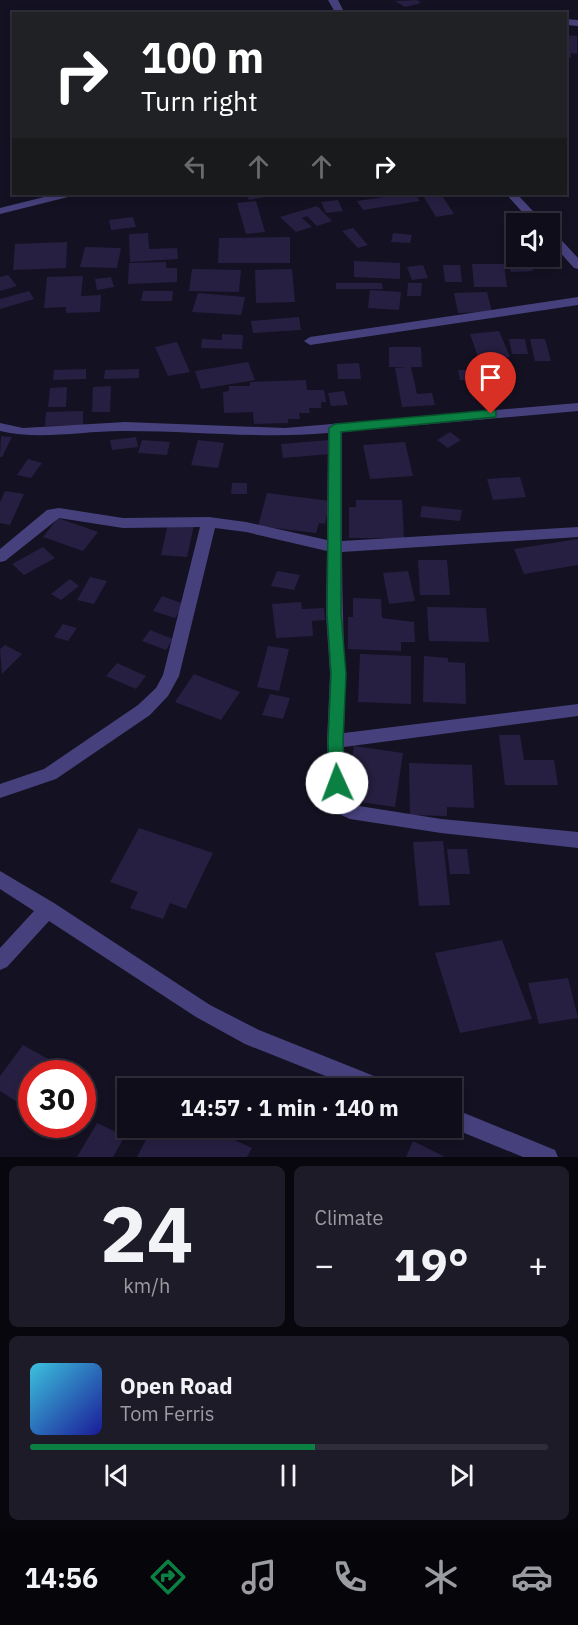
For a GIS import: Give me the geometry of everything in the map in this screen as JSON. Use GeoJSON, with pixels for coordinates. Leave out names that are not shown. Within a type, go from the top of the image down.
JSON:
{"type":"FeatureCollection","features":[{"type":"Feature","properties":{"kind":"street"},"geometry":{"type":"LineString","coordinates":[[0,211],[64,195]]}},
{"type":"Feature","properties":{"kind":"street"},"geometry":{"type":"LineString","coordinates":[[512,195],[529,213]]}},
{"type":"Feature","properties":{"kind":"street"},"geometry":{"type":"LineString","coordinates":[[560,245],[578,265]]}},
{"type":"Feature","properties":{"kind":"street"},"geometry":{"type":"LineString","coordinates":[[310,341],[578,301]]}},
{"type":"Feature","properties":{"kind":"street"},"geometry":{"type":"LineString","coordinates":[[0,427],[23,432],[125,426],[285,432],[578,407]]}},
{"type":"Feature","properties":{"kind":"street"},"geometry":{"type":"LineString","coordinates":[[335,428],[334,614],[338,674],[335,741],[338,806],[350,812],[441,826],[578,840]]}},
{"type":"Feature","properties":{"kind":"street"},"geometry":{"type":"LineString","coordinates":[[0,557],[52,514],[59,513],[123,524],[208,522],[246,527],[334,547],[578,532]]}},
{"type":"Feature","properties":{"kind":"street"},"geometry":{"type":"LineString","coordinates":[[0,791],[50,774],[144,710],[162,692],[171,676],[208,522]]}},
{"type":"Feature","properties":{"kind":"street"},"geometry":{"type":"LineString","coordinates":[[335,741],[578,710]]}},
{"type":"Feature","properties":{"kind":"street"},"geometry":{"type":"LineString","coordinates":[[0,879],[203,1011],[252,1037],[354,1078]]}},
{"type":"Feature","properties":{"kind":"street"},"geometry":{"type":"LineString","coordinates":[[0,961],[48,909]]}},
{"type":"Feature","properties":{"kind":"street"},"geometry":{"type":"LineString","coordinates":[[462,1122],[548,1157]]}},
{"type":"Feature","properties":{"kind":"building"},"geometry":{"type":"Polygon","coordinates":[[[417,0],[421,3],[405,7],[395,1],[417,0]]]}},
{"type":"Feature","properties":{"kind":"building"},"geometry":{"type":"Polygon","coordinates":[[[567,35],[577,36],[577,54],[571,53],[571,58],[567,57],[567,35]]]}},
{"type":"Feature","properties":{"kind":"building"},"geometry":{"type":"Polygon","coordinates":[[[246,195],[276,195],[249,200],[246,195]]]}},
{"type":"Feature","properties":{"kind":"building"},"geometry":{"type":"Polygon","coordinates":[[[397,195],[416,195],[420,201],[363,210],[357,201],[397,195]]]}},
{"type":"Feature","properties":{"kind":"building"},"geometry":{"type":"Polygon","coordinates":[[[423,195],[442,195],[454,214],[436,217],[423,195]]]}},
{"type":"Feature","properties":{"kind":"building"},"geometry":{"type":"Polygon","coordinates":[[[338,200],[343,211],[326,213],[321,202],[338,200]]]}},
{"type":"Feature","properties":{"kind":"building"},"geometry":{"type":"Polygon","coordinates":[[[256,201],[265,232],[246,234],[237,203],[256,201]]]}},
{"type":"Feature","properties":{"kind":"building"},"geometry":{"type":"Polygon","coordinates":[[[317,206],[332,221],[317,226],[307,216],[302,218],[312,227],[296,232],[280,217],[317,206]]]}},
{"type":"Feature","properties":{"kind":"building"},"geometry":{"type":"Polygon","coordinates":[[[133,217],[136,227],[111,230],[109,220],[133,217]]]}},
{"type":"Feature","properties":{"kind":"building"},"geometry":{"type":"Polygon","coordinates":[[[353,228],[368,245],[358,248],[342,231],[353,228]]]}},
{"type":"Feature","properties":{"kind":"building"},"geometry":{"type":"Polygon","coordinates":[[[148,233],[149,249],[177,248],[178,259],[130,262],[129,234],[148,233]]]}},
{"type":"Feature","properties":{"kind":"building"},"geometry":{"type":"Polygon","coordinates":[[[393,233],[412,235],[410,243],[391,242],[393,233]]]}},
{"type":"Feature","properties":{"kind":"building"},"geometry":{"type":"Polygon","coordinates":[[[290,237],[290,263],[218,263],[219,238],[290,237]]]}},
{"type":"Feature","properties":{"kind":"building"},"geometry":{"type":"Polygon","coordinates":[[[67,242],[66,268],[13,270],[15,244],[67,242]]]}},
{"type":"Feature","properties":{"kind":"building"},"geometry":{"type":"Polygon","coordinates":[[[85,247],[121,248],[117,268],[80,267],[85,247]]]}},
{"type":"Feature","properties":{"kind":"building"},"geometry":{"type":"Polygon","coordinates":[[[354,261],[400,263],[400,279],[354,277],[354,261]]]}},
{"type":"Feature","properties":{"kind":"building"},"geometry":{"type":"Polygon","coordinates":[[[166,262],[166,268],[177,268],[177,282],[128,284],[129,263],[166,262]]]}},
{"type":"Feature","properties":{"kind":"building"},"geometry":{"type":"Polygon","coordinates":[[[472,264],[504,264],[507,287],[474,287],[472,264]]]}},
{"type":"Feature","properties":{"kind":"building"},"geometry":{"type":"Polygon","coordinates":[[[423,265],[428,278],[412,280],[407,267],[423,265]]]}},
{"type":"Feature","properties":{"kind":"building"},"geometry":{"type":"Polygon","coordinates":[[[443,265],[460,265],[462,282],[445,282],[443,265]]]}},
{"type":"Feature","properties":{"kind":"building"},"geometry":{"type":"Polygon","coordinates":[[[509,267],[531,267],[533,271],[511,272],[509,267]]]}},
{"type":"Feature","properties":{"kind":"building"},"geometry":{"type":"Polygon","coordinates":[[[192,269],[241,270],[239,292],[189,291],[192,269]]]}},
{"type":"Feature","properties":{"kind":"building"},"geometry":{"type":"Polygon","coordinates":[[[292,269],[295,302],[256,303],[255,270],[292,269]]]}},
{"type":"Feature","properties":{"kind":"building"},"geometry":{"type":"Polygon","coordinates":[[[8,275],[17,286],[0,291],[0,277],[8,275]]]}},
{"type":"Feature","properties":{"kind":"building"},"geometry":{"type":"Polygon","coordinates":[[[83,276],[81,296],[101,295],[100,312],[66,313],[66,307],[44,308],[47,277],[83,276]]]}},
{"type":"Feature","properties":{"kind":"building"},"geometry":{"type":"Polygon","coordinates":[[[111,277],[114,287],[97,290],[95,279],[111,277]]]}},
{"type":"Feature","properties":{"kind":"building"},"geometry":{"type":"Polygon","coordinates":[[[336,283],[382,283],[383,289],[336,289],[336,283]]]}},
{"type":"Feature","properties":{"kind":"building"},"geometry":{"type":"Polygon","coordinates":[[[408,283],[422,283],[421,296],[407,296],[408,283]]]}},
{"type":"Feature","properties":{"kind":"building"},"geometry":{"type":"Polygon","coordinates":[[[370,290],[401,292],[399,310],[368,308],[370,290]]]}},
{"type":"Feature","properties":{"kind":"building"},"geometry":{"type":"Polygon","coordinates":[[[29,291],[34,299],[0,309],[0,299],[29,291]]]}},
{"type":"Feature","properties":{"kind":"building"},"geometry":{"type":"Polygon","coordinates":[[[143,291],[173,291],[172,301],[141,301],[143,291]]]}},
{"type":"Feature","properties":{"kind":"building"},"geometry":{"type":"Polygon","coordinates":[[[487,292],[492,312],[458,313],[454,293],[487,292]]]}},
{"type":"Feature","properties":{"kind":"building"},"geometry":{"type":"Polygon","coordinates":[[[198,293],[245,297],[241,315],[192,312],[198,293]]]}},
{"type":"Feature","properties":{"kind":"building"},"geometry":{"type":"Polygon","coordinates":[[[299,317],[301,330],[253,333],[251,321],[299,317]]]}},
{"type":"Feature","properties":{"kind":"building"},"geometry":{"type":"Polygon","coordinates":[[[499,331],[510,357],[479,360],[470,334],[499,331]]]}},
{"type":"Feature","properties":{"kind":"building"},"geometry":{"type":"Polygon","coordinates":[[[222,334],[243,335],[242,349],[201,348],[202,339],[222,340],[222,334]]]}},
{"type":"Feature","properties":{"kind":"building"},"geometry":{"type":"Polygon","coordinates":[[[509,339],[525,339],[528,354],[512,354],[509,339]]]}},
{"type":"Feature","properties":{"kind":"building"},"geometry":{"type":"Polygon","coordinates":[[[530,339],[545,339],[551,361],[535,361],[530,339]]]}},
{"type":"Feature","properties":{"kind":"building"},"geometry":{"type":"Polygon","coordinates":[[[177,342],[190,372],[168,376],[155,347],[177,342]]]}},
{"type":"Feature","properties":{"kind":"building"},"geometry":{"type":"Polygon","coordinates":[[[389,347],[421,347],[422,367],[411,367],[417,394],[432,393],[435,405],[402,407],[395,368],[406,367],[389,367],[389,347]]]}},
{"type":"Feature","properties":{"kind":"building"},"geometry":{"type":"Polygon","coordinates":[[[248,362],[255,380],[201,389],[195,371],[248,362]]]}},
{"type":"Feature","properties":{"kind":"building"},"geometry":{"type":"Polygon","coordinates":[[[359,363],[361,379],[338,379],[337,364],[359,363]]]}},
{"type":"Feature","properties":{"kind":"building"},"geometry":{"type":"Polygon","coordinates":[[[86,369],[86,379],[53,380],[54,370],[86,369]]]}},
{"type":"Feature","properties":{"kind":"building"},"geometry":{"type":"Polygon","coordinates":[[[139,369],[139,378],[104,379],[105,370],[139,369]]]}},
{"type":"Feature","properties":{"kind":"building"},"geometry":{"type":"Polygon","coordinates":[[[498,369],[501,380],[460,380],[458,370],[498,369]]]}},
{"type":"Feature","properties":{"kind":"building"},"geometry":{"type":"Polygon","coordinates":[[[306,380],[307,390],[324,390],[326,402],[321,402],[321,408],[309,408],[310,413],[299,413],[300,419],[288,419],[288,423],[254,424],[253,412],[224,413],[223,392],[229,391],[229,386],[250,386],[250,382],[306,380]]]}},
{"type":"Feature","properties":{"kind":"building"},"geometry":{"type":"Polygon","coordinates":[[[111,386],[110,412],[92,412],[93,387],[111,386]]]}},
{"type":"Feature","properties":{"kind":"building"},"geometry":{"type":"Polygon","coordinates":[[[67,387],[66,407],[48,407],[50,388],[67,387]]]}},
{"type":"Feature","properties":{"kind":"building"},"geometry":{"type":"Polygon","coordinates":[[[344,391],[348,405],[331,406],[328,393],[344,391]]]}},
{"type":"Feature","properties":{"kind":"building"},"geometry":{"type":"Polygon","coordinates":[[[83,411],[83,425],[45,426],[46,412],[83,411]]]}},
{"type":"Feature","properties":{"kind":"building"},"geometry":{"type":"Polygon","coordinates":[[[450,432],[461,440],[448,448],[437,440],[450,432]]]}},
{"type":"Feature","properties":{"kind":"building"},"geometry":{"type":"Polygon","coordinates":[[[1,436],[12,437],[0,457],[1,436]]]}},
{"type":"Feature","properties":{"kind":"building"},"geometry":{"type":"Polygon","coordinates":[[[136,437],[138,447],[112,450],[110,440],[136,437]]]}},
{"type":"Feature","properties":{"kind":"building"},"geometry":{"type":"Polygon","coordinates":[[[142,440],[170,442],[167,455],[138,453],[142,440]]]}},
{"type":"Feature","properties":{"kind":"building"},"geometry":{"type":"Polygon","coordinates":[[[198,440],[224,443],[218,468],[191,465],[198,440]]]}},
{"type":"Feature","properties":{"kind":"building"},"geometry":{"type":"Polygon","coordinates":[[[329,440],[331,454],[283,458],[281,444],[329,440]]]}},
{"type":"Feature","properties":{"kind":"building"},"geometry":{"type":"Polygon","coordinates":[[[405,442],[413,476],[370,479],[363,445],[405,442]]]}},
{"type":"Feature","properties":{"kind":"building"},"geometry":{"type":"Polygon","coordinates":[[[28,459],[42,463],[31,478],[17,475],[28,459]]]}},
{"type":"Feature","properties":{"kind":"building"},"geometry":{"type":"Polygon","coordinates":[[[520,477],[526,497],[493,500],[487,479],[520,477]]]}},
{"type":"Feature","properties":{"kind":"building"},"geometry":{"type":"Polygon","coordinates":[[[232,483],[247,483],[247,494],[231,494],[232,483]]]}},
{"type":"Feature","properties":{"kind":"building"},"geometry":{"type":"Polygon","coordinates":[[[5,491],[24,494],[10,525],[0,523],[0,502],[5,491]]]}},
{"type":"Feature","properties":{"kind":"building"},"geometry":{"type":"Polygon","coordinates":[[[267,493],[330,501],[325,524],[319,523],[316,533],[258,526],[267,493]]]}},
{"type":"Feature","properties":{"kind":"building"},"geometry":{"type":"Polygon","coordinates":[[[356,500],[402,500],[404,538],[349,538],[349,507],[356,507],[356,500]]]}},
{"type":"Feature","properties":{"kind":"building"},"geometry":{"type":"Polygon","coordinates":[[[422,506],[462,510],[460,521],[420,517],[422,506]]]}},
{"type":"Feature","properties":{"kind":"building"},"geometry":{"type":"Polygon","coordinates":[[[58,518],[98,532],[83,551],[43,537],[58,518]]]}},
{"type":"Feature","properties":{"kind":"building"},"geometry":{"type":"Polygon","coordinates":[[[168,523],[194,525],[187,557],[161,555],[168,523]]]}},
{"type":"Feature","properties":{"kind":"building"},"geometry":{"type":"Polygon","coordinates":[[[578,539],[578,565],[524,574],[514,549],[578,539]]]}},
{"type":"Feature","properties":{"kind":"building"},"geometry":{"type":"Polygon","coordinates":[[[43,547],[55,558],[24,575],[12,564],[43,547]]]}},
{"type":"Feature","properties":{"kind":"building"},"geometry":{"type":"Polygon","coordinates":[[[418,560],[447,560],[450,595],[420,595],[418,560]]]}},
{"type":"Feature","properties":{"kind":"building"},"geometry":{"type":"Polygon","coordinates":[[[277,571],[300,575],[294,590],[271,586],[277,571]]]}},
{"type":"Feature","properties":{"kind":"building"},"geometry":{"type":"Polygon","coordinates":[[[408,571],[415,601],[389,604],[383,573],[408,571]]]}},
{"type":"Feature","properties":{"kind":"building"},"geometry":{"type":"Polygon","coordinates":[[[90,577],[107,581],[94,604],[77,600],[90,577]]]}},
{"type":"Feature","properties":{"kind":"building"},"geometry":{"type":"Polygon","coordinates":[[[70,579],[79,586],[61,600],[51,594],[70,579]]]}},
{"type":"Feature","properties":{"kind":"building"},"geometry":{"type":"Polygon","coordinates":[[[162,596],[184,604],[175,618],[153,611],[162,596]]]}},
{"type":"Feature","properties":{"kind":"building"},"geometry":{"type":"Polygon","coordinates":[[[353,598],[381,599],[382,618],[414,622],[415,642],[401,642],[401,651],[348,649],[348,617],[353,617],[353,598]]]}},
{"type":"Feature","properties":{"kind":"building"},"geometry":{"type":"Polygon","coordinates":[[[301,602],[302,609],[324,608],[325,620],[312,621],[313,636],[276,638],[272,604],[301,602]]]}},
{"type":"Feature","properties":{"kind":"building"},"geometry":{"type":"Polygon","coordinates":[[[427,607],[486,608],[489,642],[429,641],[427,607]]]}},
{"type":"Feature","properties":{"kind":"building"},"geometry":{"type":"Polygon","coordinates":[[[63,624],[77,628],[68,641],[54,637],[63,624]]]}},
{"type":"Feature","properties":{"kind":"building"},"geometry":{"type":"Polygon","coordinates":[[[150,630],[173,639],[166,650],[142,641],[150,630]]]}},
{"type":"Feature","properties":{"kind":"building"},"geometry":{"type":"Polygon","coordinates":[[[5,645],[22,654],[2,674],[0,649],[5,645]]]}},
{"type":"Feature","properties":{"kind":"building"},"geometry":{"type":"Polygon","coordinates":[[[268,646],[289,649],[279,691],[257,687],[268,646]]]}},
{"type":"Feature","properties":{"kind":"building"},"geometry":{"type":"Polygon","coordinates":[[[360,654],[411,656],[411,704],[358,702],[360,654]]]}},
{"type":"Feature","properties":{"kind":"building"},"geometry":{"type":"Polygon","coordinates":[[[424,656],[448,658],[448,662],[465,663],[466,704],[423,702],[424,656]]]}},
{"type":"Feature","properties":{"kind":"building"},"geometry":{"type":"Polygon","coordinates":[[[117,663],[146,676],[136,689],[106,676],[117,663]]]}},
{"type":"Feature","properties":{"kind":"building"},"geometry":{"type":"Polygon","coordinates":[[[194,674],[240,692],[221,720],[175,702],[194,674]]]}},
{"type":"Feature","properties":{"kind":"building"},"geometry":{"type":"Polygon","coordinates":[[[270,694],[290,698],[283,719],[262,715],[270,694]]]}},
{"type":"Feature","properties":{"kind":"building"},"geometry":{"type":"Polygon","coordinates":[[[499,735],[520,735],[524,760],[554,760],[558,785],[505,785],[499,735]]]}},
{"type":"Feature","properties":{"kind":"building"},"geometry":{"type":"Polygon","coordinates":[[[354,746],[403,753],[395,807],[345,800],[354,746]]]}},
{"type":"Feature","properties":{"kind":"building"},"geometry":{"type":"Polygon","coordinates":[[[409,763],[472,765],[474,808],[447,807],[447,816],[410,815],[409,763]]]}},
{"type":"Feature","properties":{"kind":"building"},"geometry":{"type":"Polygon","coordinates":[[[139,828],[213,853],[186,909],[170,903],[163,919],[130,908],[138,892],[110,882],[139,828]]]}},
{"type":"Feature","properties":{"kind":"building"},"geometry":{"type":"Polygon","coordinates":[[[443,841],[450,905],[419,906],[413,842],[443,841]]]}},
{"type":"Feature","properties":{"kind":"building"},"geometry":{"type":"Polygon","coordinates":[[[447,849],[467,849],[470,874],[450,874],[447,849]]]}},
{"type":"Feature","properties":{"kind":"building"},"geometry":{"type":"Polygon","coordinates":[[[502,940],[532,1019],[460,1033],[435,953],[502,940]]]}},
{"type":"Feature","properties":{"kind":"building"},"geometry":{"type":"Polygon","coordinates":[[[568,978],[578,1018],[539,1024],[528,983],[568,978]]]}},
{"type":"Feature","properties":{"kind":"building"},"geometry":{"type":"Polygon","coordinates":[[[23,1045],[50,1060],[18,1060],[18,1102],[0,1091],[0,1076],[23,1045]]]}},
{"type":"Feature","properties":{"kind":"building"},"geometry":{"type":"Polygon","coordinates":[[[97,1123],[117,1132],[117,1138],[124,1138],[113,1157],[77,1157],[88,1138],[96,1138],[97,1123]]]}},
{"type":"Feature","properties":{"kind":"building"},"geometry":{"type":"Polygon","coordinates":[[[147,1138],[230,1138],[252,1148],[247,1157],[137,1157],[147,1138]]]}},
{"type":"Feature","properties":{"kind":"building"},"geometry":{"type":"Polygon","coordinates":[[[413,1141],[445,1157],[406,1157],[413,1141]]]}},
{"type":"Feature","properties":{"kind":"route"},"geometry":{"type":"LineString","coordinates":[[337,783],[335,741],[338,674],[334,614],[335,428],[491,414]]}}]}
